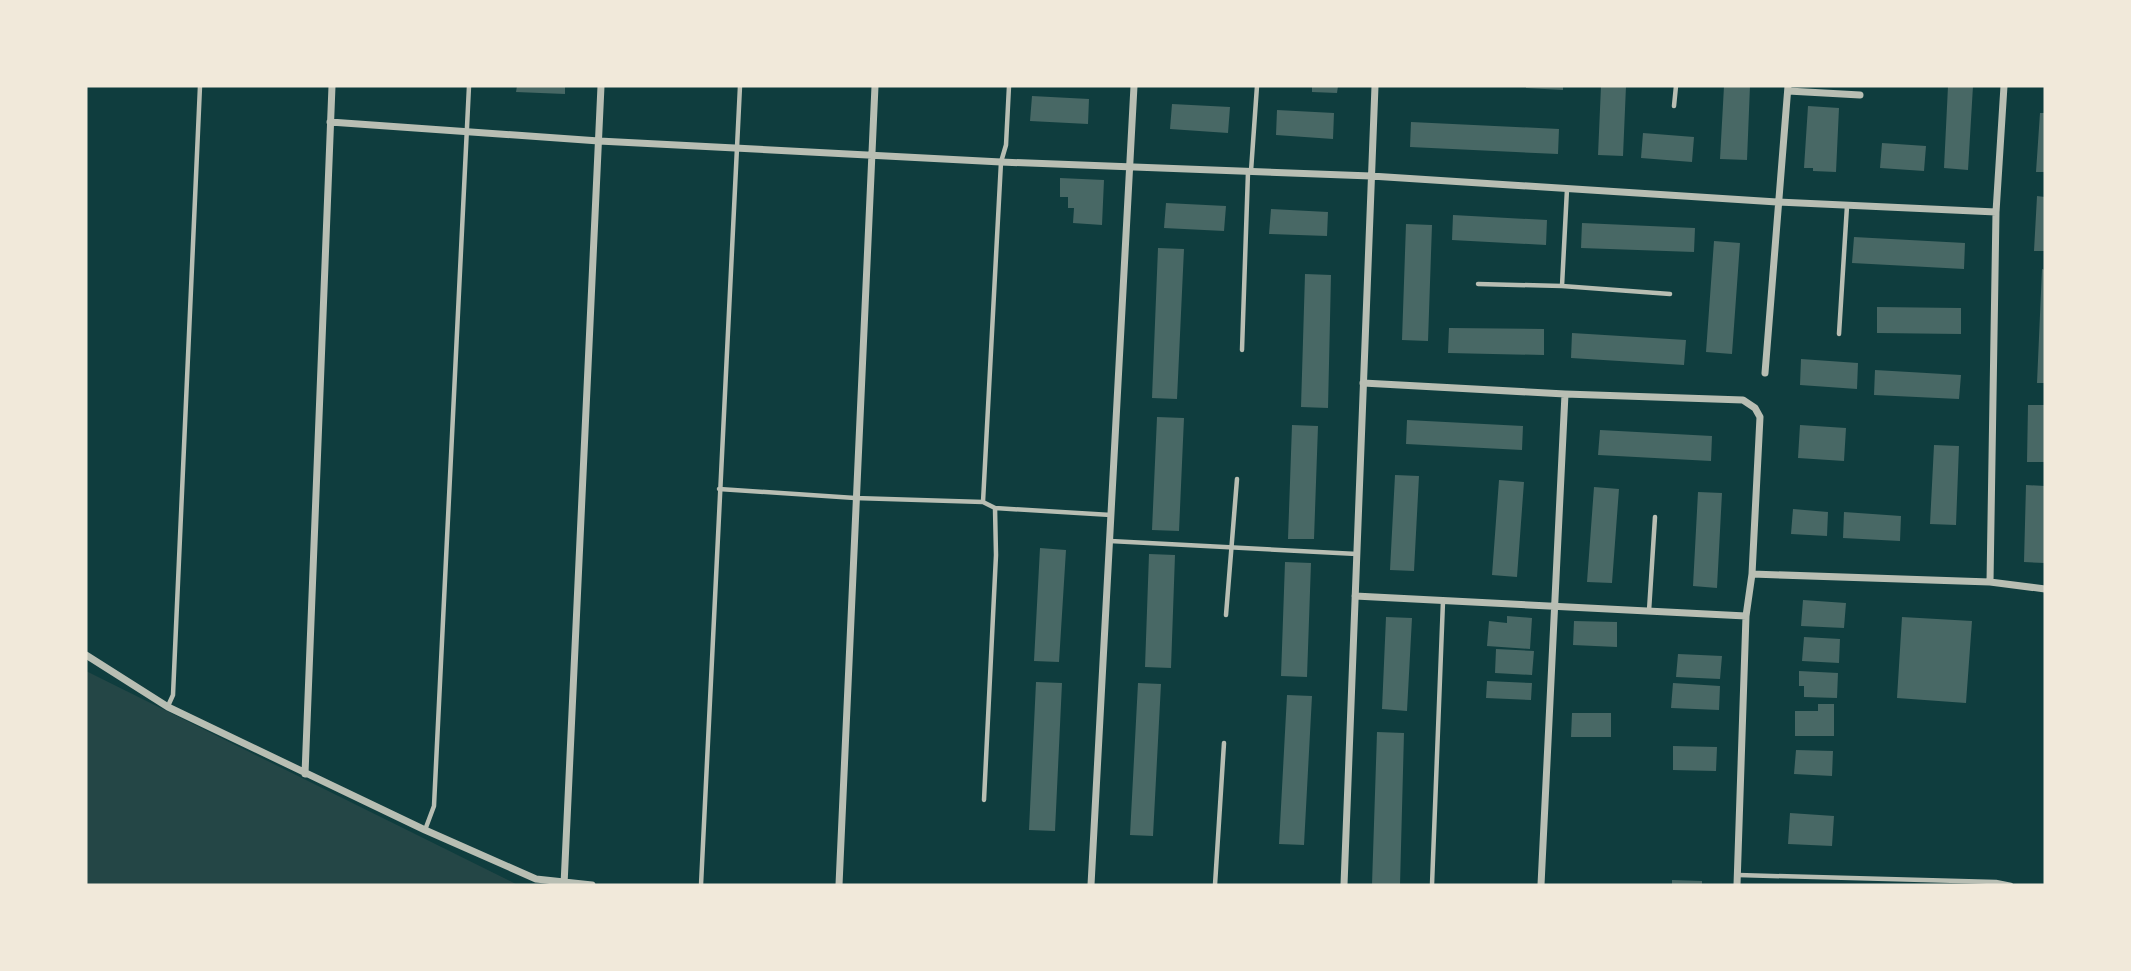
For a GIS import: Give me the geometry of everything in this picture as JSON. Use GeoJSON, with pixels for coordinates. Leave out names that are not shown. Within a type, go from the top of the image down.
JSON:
{"type":"FeatureCollection","features":[{"type":"Feature","properties":{"kind":"street"},"geometry":{"type":"LineString","coordinates":[[305,774],[332,86]]}},
{"type":"Feature","properties":{"kind":"street"},"geometry":{"type":"LineString","coordinates":[[564,884],[601,86]]}},
{"type":"Feature","properties":{"kind":"street"},"geometry":{"type":"LineString","coordinates":[[839,885],[875,86]]}},
{"type":"Feature","properties":{"kind":"street"},"geometry":{"type":"LineString","coordinates":[[1091,885],[1134,86]]}},
{"type":"Feature","properties":{"kind":"street"},"geometry":{"type":"LineString","coordinates":[[1344,885],[1375,86]]}},
{"type":"Feature","properties":{"kind":"street"},"geometry":{"type":"LineString","coordinates":[[1990,582],[1996,212],[2004,86]]}},
{"type":"Feature","properties":{"kind":"street"},"geometry":{"type":"LineString","coordinates":[[1765,373],[1788,89],[1860,95]]}},
{"type":"Feature","properties":{"kind":"street"},"geometry":{"type":"LineString","coordinates":[[330,121],[599,141],[1130,168],[1371,176],[1777,202],[1996,212]]}},
{"type":"Feature","properties":{"kind":"street"},"geometry":{"type":"LineString","coordinates":[[1363,383],[1743,400],[1755,408],[1760,417],[1752,574],[1746,616],[1737,885]]}},
{"type":"Feature","properties":{"kind":"street"},"geometry":{"type":"LineString","coordinates":[[1541,885],[1564,394]]}},
{"type":"Feature","properties":{"kind":"street"},"geometry":{"type":"LineString","coordinates":[[1752,574],[1990,582],[2045,589]]}},
{"type":"Feature","properties":{"kind":"street"},"geometry":{"type":"LineString","coordinates":[[1355,596],[1746,616]]}},
{"type":"Feature","properties":{"kind":"street"},"geometry":{"type":"LineString","coordinates":[[86,655],[168,707],[425,830],[536,878],[564,884],[592,885]]}},
{"type":"Feature","properties":{"kind":"lane"},"geometry":{"type":"LineString","coordinates":[[168,707],[173,695],[200,86]]}},
{"type":"Feature","properties":{"kind":"lane"},"geometry":{"type":"LineString","coordinates":[[425,830],[434,806],[468,86]]}},
{"type":"Feature","properties":{"kind":"lane"},"geometry":{"type":"LineString","coordinates":[[701,885],[740,86]]}},
{"type":"Feature","properties":{"kind":"lane"},"geometry":{"type":"LineString","coordinates":[[983,502],[1001,162],[1006,145],[1009,86]]}},
{"type":"Feature","properties":{"kind":"lane"},"geometry":{"type":"LineString","coordinates":[[1242,350],[1250,172],[1257,86]]}},
{"type":"Feature","properties":{"kind":"lane"},"geometry":{"type":"LineString","coordinates":[[1674,106],[1676,86]]}},
{"type":"Feature","properties":{"kind":"lane"},"geometry":{"type":"LineString","coordinates":[[1562,286],[1567,188]]}},
{"type":"Feature","properties":{"kind":"lane"},"geometry":{"type":"LineString","coordinates":[[1839,334],[1847,205]]}},
{"type":"Feature","properties":{"kind":"lane"},"geometry":{"type":"LineString","coordinates":[[1478,284],[1562,286],[1670,294]]}},
{"type":"Feature","properties":{"kind":"lane"},"geometry":{"type":"LineString","coordinates":[[1226,615],[1237,479]]}},
{"type":"Feature","properties":{"kind":"lane"},"geometry":{"type":"LineString","coordinates":[[719,489],[855,498],[983,502],[995,508],[1111,515]]}},
{"type":"Feature","properties":{"kind":"lane"},"geometry":{"type":"LineString","coordinates":[[985,800],[996,555],[995,508]]}},
{"type":"Feature","properties":{"kind":"lane"},"geometry":{"type":"LineString","coordinates":[[1649,611],[1655,517]]}},
{"type":"Feature","properties":{"kind":"lane"},"geometry":{"type":"LineString","coordinates":[[1110,541],[1357,554]]}},
{"type":"Feature","properties":{"kind":"lane"},"geometry":{"type":"LineString","coordinates":[[1432,885],[1443,601]]}},
{"type":"Feature","properties":{"kind":"lane"},"geometry":{"type":"LineString","coordinates":[[1215,885],[1224,743]]}},
{"type":"Feature","properties":{"kind":"lane"},"geometry":{"type":"LineString","coordinates":[[1738,875],[2011,885]]}},
{"type":"Feature","properties":{"kind":"shaded area"},"geometry":{"type":"Polygon","coordinates":[[[86,671],[518,885],[86,885],[86,671]]]}},
{"type":"Feature","properties":{"kind":"building"},"geometry":{"type":"Polygon","coordinates":[[[517,86],[565,86],[565,94],[516,92],[517,86]]]}},
{"type":"Feature","properties":{"kind":"building"},"geometry":{"type":"Polygon","coordinates":[[[1312,86],[1338,86],[1337,93],[1312,92],[1312,86]]]}},
{"type":"Feature","properties":{"kind":"building"},"geometry":{"type":"Polygon","coordinates":[[[1563,86],[1563,90],[1526,88],[1563,86]]]}},
{"type":"Feature","properties":{"kind":"building"},"geometry":{"type":"Polygon","coordinates":[[[1601,86],[1626,86],[1623,156],[1598,155],[1601,86]]]}},
{"type":"Feature","properties":{"kind":"building"},"geometry":{"type":"Polygon","coordinates":[[[1724,86],[1750,86],[1747,160],[1720,159],[1724,86]]]}},
{"type":"Feature","properties":{"kind":"building"},"geometry":{"type":"Polygon","coordinates":[[[1948,86],[1973,86],[1968,170],[1944,168],[1948,86]]]}},
{"type":"Feature","properties":{"kind":"building"},"geometry":{"type":"Polygon","coordinates":[[[1032,96],[1089,99],[1088,124],[1030,121],[1032,96]]]}},
{"type":"Feature","properties":{"kind":"building"},"geometry":{"type":"Polygon","coordinates":[[[1172,104],[1230,107],[1228,133],[1170,129],[1172,104]]]}},
{"type":"Feature","properties":{"kind":"building"},"geometry":{"type":"Polygon","coordinates":[[[1808,106],[1839,108],[1836,172],[1804,168],[1808,106]]]}},
{"type":"Feature","properties":{"kind":"building"},"geometry":{"type":"Polygon","coordinates":[[[1277,110],[1334,113],[1333,139],[1276,135],[1277,110]]]}},
{"type":"Feature","properties":{"kind":"building"},"geometry":{"type":"Polygon","coordinates":[[[2040,113],[2045,113],[2045,172],[2036,172],[2040,113]]]}},
{"type":"Feature","properties":{"kind":"building"},"geometry":{"type":"Polygon","coordinates":[[[1411,122],[1559,129],[1558,154],[1410,147],[1411,122]]]}},
{"type":"Feature","properties":{"kind":"building"},"geometry":{"type":"Polygon","coordinates":[[[1643,133],[1694,137],[1692,162],[1641,158],[1643,133]]]}},
{"type":"Feature","properties":{"kind":"building"},"geometry":{"type":"Polygon","coordinates":[[[1882,143],[1926,146],[1924,171],[1880,168],[1882,143]]]}},
{"type":"Feature","properties":{"kind":"building"},"geometry":{"type":"Polygon","coordinates":[[[1060,178],[1104,180],[1102,225],[1073,223],[1074,208],[1068,208],[1068,197],[1060,197],[1060,178]]]}},
{"type":"Feature","properties":{"kind":"building"},"geometry":{"type":"Polygon","coordinates":[[[2037,196],[2045,197],[2045,251],[2034,251],[2037,196]]]}},
{"type":"Feature","properties":{"kind":"building"},"geometry":{"type":"Polygon","coordinates":[[[1166,203],[1226,206],[1224,231],[1164,228],[1166,203]]]}},
{"type":"Feature","properties":{"kind":"building"},"geometry":{"type":"Polygon","coordinates":[[[1271,209],[1328,212],[1327,236],[1269,234],[1271,209]]]}},
{"type":"Feature","properties":{"kind":"building"},"geometry":{"type":"Polygon","coordinates":[[[1453,215],[1547,220],[1546,245],[1452,240],[1453,215]]]}},
{"type":"Feature","properties":{"kind":"building"},"geometry":{"type":"Polygon","coordinates":[[[1582,223],[1695,228],[1694,252],[1581,248],[1582,223]]]}},
{"type":"Feature","properties":{"kind":"building"},"geometry":{"type":"Polygon","coordinates":[[[1406,224],[1432,225],[1428,341],[1402,340],[1406,224]]]}},
{"type":"Feature","properties":{"kind":"building"},"geometry":{"type":"Polygon","coordinates":[[[1854,237],[1965,243],[1964,269],[1852,263],[1854,237]]]}},
{"type":"Feature","properties":{"kind":"building"},"geometry":{"type":"Polygon","coordinates":[[[1714,241],[1740,243],[1732,354],[1706,352],[1714,241]]]}},
{"type":"Feature","properties":{"kind":"building"},"geometry":{"type":"Polygon","coordinates":[[[1158,248],[1184,249],[1177,399],[1152,398],[1158,248]]]}},
{"type":"Feature","properties":{"kind":"building"},"geometry":{"type":"Polygon","coordinates":[[[2042,269],[2045,270],[2045,383],[2037,383],[2042,269]]]}},
{"type":"Feature","properties":{"kind":"building"},"geometry":{"type":"Polygon","coordinates":[[[1305,274],[1331,275],[1328,408],[1301,407],[1305,274]]]}},
{"type":"Feature","properties":{"kind":"building"},"geometry":{"type":"Polygon","coordinates":[[[1877,307],[1961,308],[1961,334],[1877,333],[1877,307]]]}},
{"type":"Feature","properties":{"kind":"building"},"geometry":{"type":"Polygon","coordinates":[[[1449,328],[1544,329],[1544,355],[1448,353],[1449,328]]]}},
{"type":"Feature","properties":{"kind":"building"},"geometry":{"type":"Polygon","coordinates":[[[1572,333],[1686,340],[1684,365],[1571,358],[1572,333]]]}},
{"type":"Feature","properties":{"kind":"building"},"geometry":{"type":"Polygon","coordinates":[[[1801,359],[1858,363],[1857,389],[1800,385],[1801,359]]]}},
{"type":"Feature","properties":{"kind":"building"},"geometry":{"type":"Polygon","coordinates":[[[1875,370],[1961,375],[1959,399],[1874,395],[1875,370]]]}},
{"type":"Feature","properties":{"kind":"building"},"geometry":{"type":"Polygon","coordinates":[[[2028,405],[2045,405],[2045,462],[2027,462],[2028,405]]]}},
{"type":"Feature","properties":{"kind":"building"},"geometry":{"type":"Polygon","coordinates":[[[1157,417],[1184,418],[1179,531],[1152,530],[1157,417]]]}},
{"type":"Feature","properties":{"kind":"building"},"geometry":{"type":"Polygon","coordinates":[[[1407,420],[1523,426],[1522,450],[1406,444],[1407,420]]]}},
{"type":"Feature","properties":{"kind":"building"},"geometry":{"type":"Polygon","coordinates":[[[1292,425],[1318,426],[1314,539],[1288,539],[1292,425]]]}},
{"type":"Feature","properties":{"kind":"building"},"geometry":{"type":"Polygon","coordinates":[[[1800,425],[1846,428],[1844,461],[1798,458],[1800,425]]]}},
{"type":"Feature","properties":{"kind":"building"},"geometry":{"type":"Polygon","coordinates":[[[1600,430],[1712,436],[1711,461],[1598,455],[1600,430]]]}},
{"type":"Feature","properties":{"kind":"building"},"geometry":{"type":"Polygon","coordinates":[[[1934,445],[1959,446],[1956,525],[1930,524],[1934,445]]]}},
{"type":"Feature","properties":{"kind":"building"},"geometry":{"type":"Polygon","coordinates":[[[1395,475],[1419,476],[1414,571],[1390,570],[1395,475]]]}},
{"type":"Feature","properties":{"kind":"building"},"geometry":{"type":"Polygon","coordinates":[[[1499,480],[1524,482],[1517,577],[1492,575],[1499,480]]]}},
{"type":"Feature","properties":{"kind":"building"},"geometry":{"type":"Polygon","coordinates":[[[2026,485],[2045,486],[2045,563],[2024,562],[2026,485]]]}},
{"type":"Feature","properties":{"kind":"building"},"geometry":{"type":"Polygon","coordinates":[[[1594,487],[1619,489],[1612,583],[1587,582],[1594,487]]]}},
{"type":"Feature","properties":{"kind":"building"},"geometry":{"type":"Polygon","coordinates":[[[1698,492],[1722,493],[1717,588],[1693,586],[1698,492]]]}},
{"type":"Feature","properties":{"kind":"building"},"geometry":{"type":"Polygon","coordinates":[[[1793,509],[1828,512],[1827,536],[1791,534],[1793,509]]]}},
{"type":"Feature","properties":{"kind":"building"},"geometry":{"type":"Polygon","coordinates":[[[1844,512],[1901,516],[1900,541],[1843,538],[1844,512]]]}},
{"type":"Feature","properties":{"kind":"building"},"geometry":{"type":"Polygon","coordinates":[[[1040,548],[1066,550],[1059,662],[1034,661],[1040,548]]]}},
{"type":"Feature","properties":{"kind":"building"},"geometry":{"type":"Polygon","coordinates":[[[1149,554],[1175,555],[1171,668],[1145,667],[1149,554]]]}},
{"type":"Feature","properties":{"kind":"building"},"geometry":{"type":"Polygon","coordinates":[[[1285,562],[1311,563],[1307,677],[1281,676],[1285,562]]]}},
{"type":"Feature","properties":{"kind":"building"},"geometry":{"type":"Polygon","coordinates":[[[1803,600],[1846,603],[1844,628],[1801,626],[1803,600]]]}},
{"type":"Feature","properties":{"kind":"building"},"geometry":{"type":"Polygon","coordinates":[[[1507,616],[1532,618],[1530,649],[1487,646],[1489,621],[1507,623],[1507,616]]]}},
{"type":"Feature","properties":{"kind":"building"},"geometry":{"type":"Polygon","coordinates":[[[1386,617],[1412,618],[1407,711],[1382,709],[1386,617]]]}},
{"type":"Feature","properties":{"kind":"building"},"geometry":{"type":"Polygon","coordinates":[[[1902,617],[1972,621],[1966,703],[1897,698],[1902,617]]]}},
{"type":"Feature","properties":{"kind":"building"},"geometry":{"type":"Polygon","coordinates":[[[1574,621],[1617,622],[1617,647],[1573,645],[1574,621]]]}},
{"type":"Feature","properties":{"kind":"building"},"geometry":{"type":"Polygon","coordinates":[[[1804,637],[1840,639],[1839,663],[1802,661],[1804,637]]]}},
{"type":"Feature","properties":{"kind":"building"},"geometry":{"type":"Polygon","coordinates":[[[1496,649],[1534,651],[1532,675],[1495,673],[1496,649]]]}},
{"type":"Feature","properties":{"kind":"building"},"geometry":{"type":"Polygon","coordinates":[[[1678,654],[1722,656],[1720,679],[1676,677],[1678,654]]]}},
{"type":"Feature","properties":{"kind":"building"},"geometry":{"type":"Polygon","coordinates":[[[1799,671],[1838,673],[1837,698],[1804,697],[1804,686],[1799,686],[1799,671]]]}},
{"type":"Feature","properties":{"kind":"building"},"geometry":{"type":"Polygon","coordinates":[[[1487,681],[1532,683],[1531,700],[1486,698],[1487,681]]]}},
{"type":"Feature","properties":{"kind":"building"},"geometry":{"type":"Polygon","coordinates":[[[1036,682],[1062,683],[1055,831],[1029,830],[1036,682]]]}},
{"type":"Feature","properties":{"kind":"building"},"geometry":{"type":"Polygon","coordinates":[[[1138,683],[1161,684],[1153,836],[1130,835],[1138,683]]]}},
{"type":"Feature","properties":{"kind":"building"},"geometry":{"type":"Polygon","coordinates":[[[1673,683],[1720,686],[1719,710],[1671,708],[1673,683]]]}},
{"type":"Feature","properties":{"kind":"building"},"geometry":{"type":"Polygon","coordinates":[[[1287,695],[1312,696],[1304,845],[1279,844],[1287,695]]]}},
{"type":"Feature","properties":{"kind":"building"},"geometry":{"type":"Polygon","coordinates":[[[1818,704],[1834,704],[1834,736],[1795,736],[1795,711],[1818,711],[1818,704]]]}},
{"type":"Feature","properties":{"kind":"building"},"geometry":{"type":"Polygon","coordinates":[[[1572,713],[1611,713],[1611,737],[1571,737],[1572,713]]]}},
{"type":"Feature","properties":{"kind":"building"},"geometry":{"type":"Polygon","coordinates":[[[1377,732],[1404,733],[1400,885],[1372,885],[1377,732]]]}},
{"type":"Feature","properties":{"kind":"building"},"geometry":{"type":"Polygon","coordinates":[[[1673,746],[1717,747],[1716,771],[1673,770],[1673,746]]]}},
{"type":"Feature","properties":{"kind":"building"},"geometry":{"type":"Polygon","coordinates":[[[1796,750],[1833,751],[1832,776],[1794,774],[1796,750]]]}},
{"type":"Feature","properties":{"kind":"building"},"geometry":{"type":"Polygon","coordinates":[[[1790,813],[1834,816],[1832,846],[1788,844],[1790,813]]]}},
{"type":"Feature","properties":{"kind":"building"},"geometry":{"type":"Polygon","coordinates":[[[1672,880],[1702,881],[1702,885],[1672,885],[1672,880]]]}}]}
